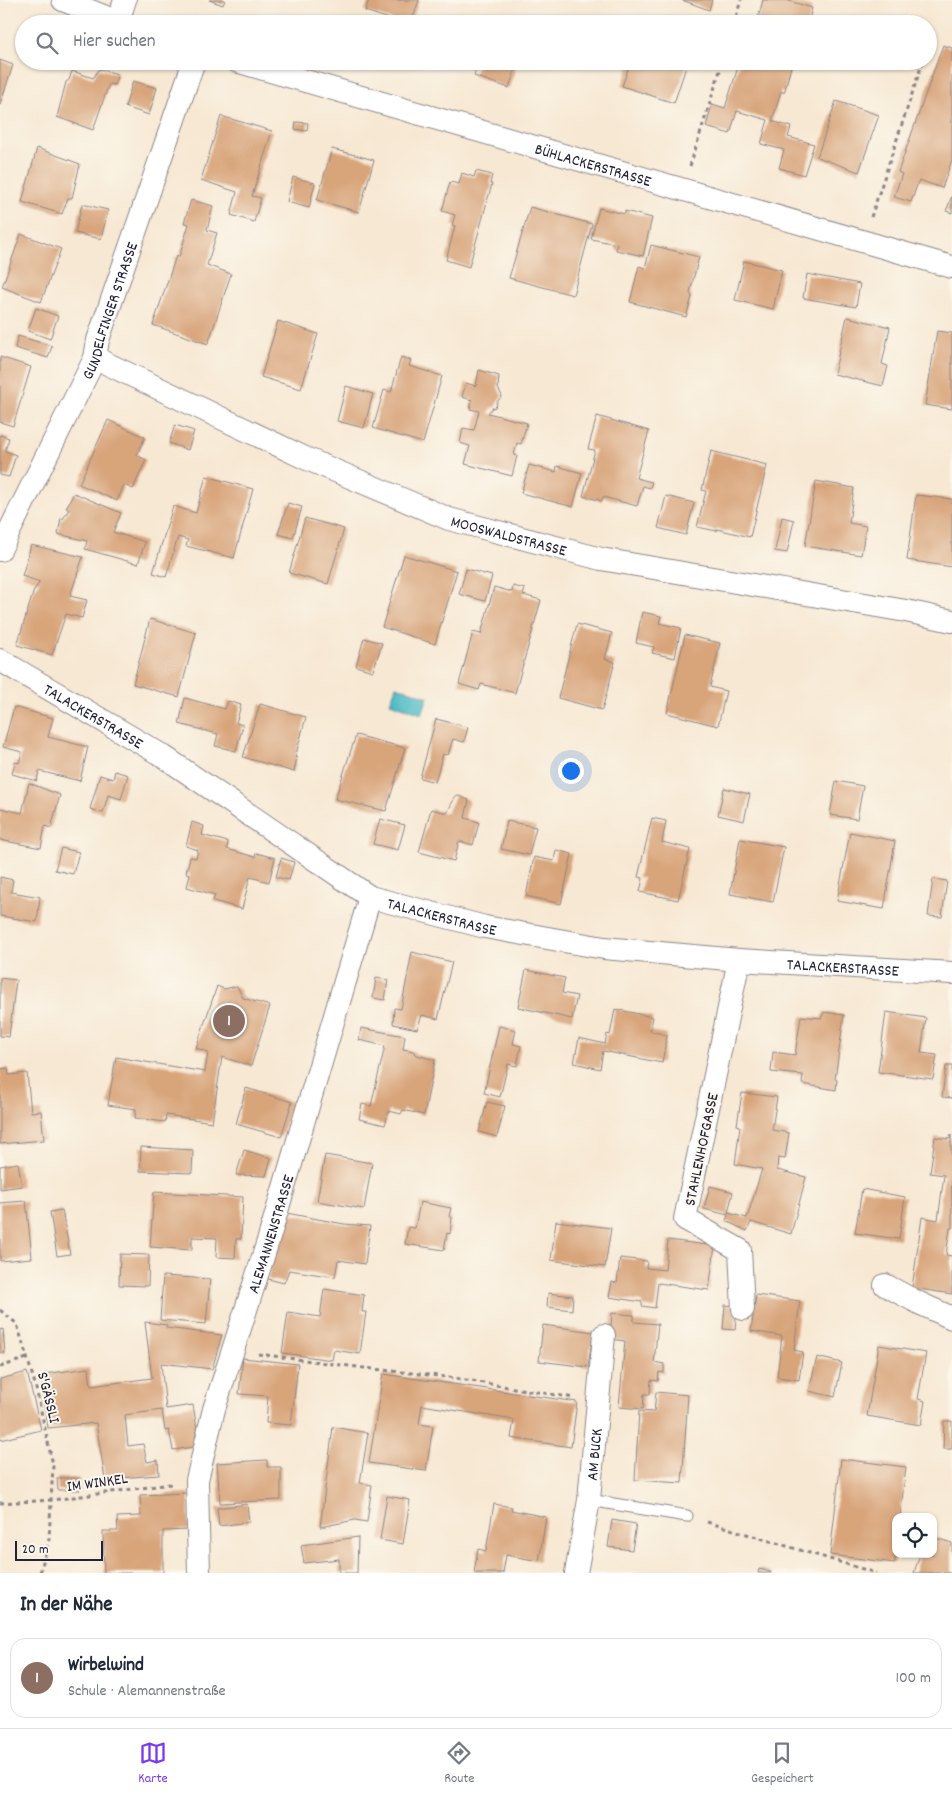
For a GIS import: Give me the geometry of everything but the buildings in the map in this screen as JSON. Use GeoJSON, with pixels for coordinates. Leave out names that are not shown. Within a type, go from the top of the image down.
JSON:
{"type":"FeatureCollection","features":[{"type":"Feature","properties":{"kind":"street"},"geometry":{"type":"LineString","coordinates":[[63,0],[100,15]]}},
{"type":"Feature","properties":{"kind":"street"},"geometry":{"type":"LineString","coordinates":[[122,15],[125,0]]}},
{"type":"Feature","properties":{"kind":"street","name":"GUNDELFINGER STRASSE"},"geometry":{"type":"LineString","coordinates":[[0,550],[95,358],[98,340],[191,70]]}},
{"type":"Feature","properties":{"kind":"street","name":"BÜHLACKERSTRASSE"},"geometry":{"type":"LineString","coordinates":[[267,70],[952,267]]}},
{"type":"Feature","properties":{"kind":"street","name":"MOOSWALDSTRASSE"},"geometry":{"type":"LineString","coordinates":[[95,358],[305,458],[449,519],[601,559],[906,611],[952,621]]}},
{"type":"Feature","properties":{"kind":"street","name":"TALACKERSTRASSE"},"geometry":{"type":"LineString","coordinates":[[1,663],[163,756],[370,897],[485,927],[586,945],[739,960],[952,973]]}},
{"type":"Feature","properties":{"kind":"street","name":"ALEMANNENSTRASSE"},"geometry":{"type":"LineString","coordinates":[[199,1573],[197,1480],[214,1409],[268,1238],[370,897]]}},
{"type":"Feature","properties":{"kind":"street","name":"STAHLENHOFGASSE"},"geometry":{"type":"LineString","coordinates":[[739,960],[685,1219],[740,1250],[743,1309]]}},
{"type":"Feature","properties":{"kind":"street"},"geometry":{"type":"LineString","coordinates":[[885,1284],[927,1307],[952,1318]]}},
{"type":"Feature","properties":{"kind":"street","name":"AM BUCK"},"geometry":{"type":"LineString","coordinates":[[576,1573],[590,1500],[604,1335]]}},
{"type":"Feature","properties":{"kind":"lane"},"geometry":{"type":"LineString","coordinates":[[590,1500],[686,1516]]}},
{"type":"Feature","properties":{"kind":"path"},"geometry":{"type":"LineString","coordinates":[[737,15],[741,0]]}},
{"type":"Feature","properties":{"kind":"path"},"geometry":{"type":"LineString","coordinates":[[683,190],[719,70]]}},
{"type":"Feature","properties":{"kind":"path"},"geometry":{"type":"LineString","coordinates":[[863,242],[920,70]]}},
{"type":"Feature","properties":{"kind":"path","name":"S'GÄSSLI"},"geometry":{"type":"LineString","coordinates":[[0,1310],[17,1324],[35,1384],[53,1465],[49,1540],[40,1573]]}},
{"type":"Feature","properties":{"kind":"path"},"geometry":{"type":"LineString","coordinates":[[233,1350],[364,1368],[448,1377],[598,1402]]}},
{"type":"Feature","properties":{"kind":"path"},"geometry":{"type":"LineString","coordinates":[[0,1367],[26,1358]]}},
{"type":"Feature","properties":{"kind":"path","name":"IM WINKEL"},"geometry":{"type":"LineString","coordinates":[[0,1503],[52,1500],[197,1480]]}},
{"type":"Feature","properties":{"kind":"path"},"geometry":{"type":"LineString","coordinates":[[686,1516],[876,1573]]}},
{"type":"Feature","properties":{"kind":"water"},"geometry":{"type":"Polygon","coordinates":[[[396,686],[428,697],[422,714],[390,703],[396,686]]]}},
{"type":"Feature","properties":{"kind":"place","name":"Wirbelwind"},"geometry":{"type":"Point","coordinates":[229,1021]}}]}
